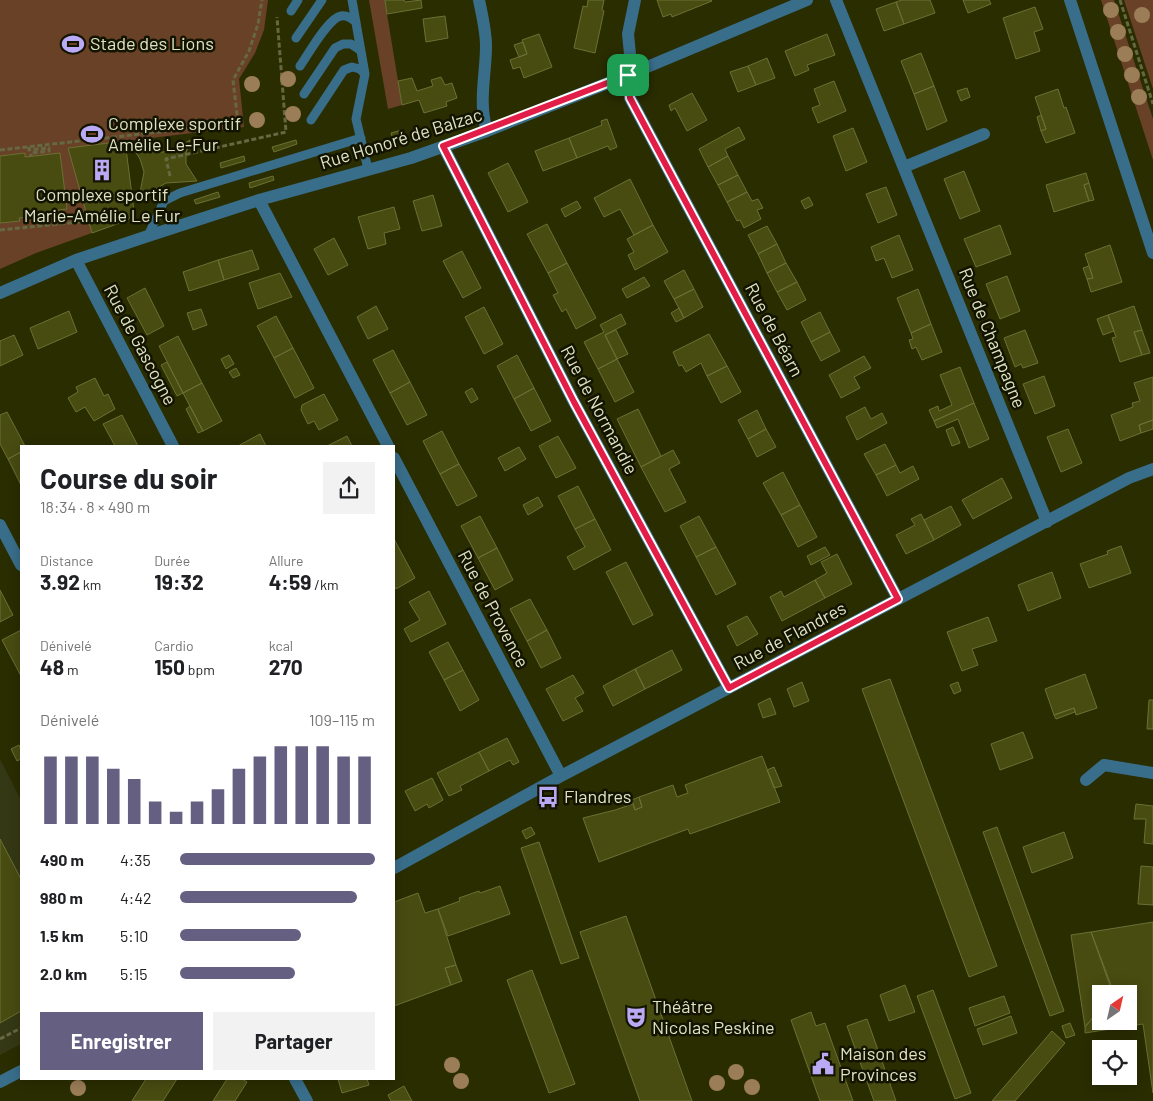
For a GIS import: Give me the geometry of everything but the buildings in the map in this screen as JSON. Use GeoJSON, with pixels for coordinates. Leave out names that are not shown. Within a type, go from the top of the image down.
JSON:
{"type":"FeatureCollection","features":[{"type":"Feature","properties":{"kind":"street"},"geometry":{"type":"LineString","coordinates":[[480,0],[486,44],[483,119],[487,131]]}},
{"type":"Feature","properties":{"kind":"street","name":"Rue de Béarn"},"geometry":{"type":"LineString","coordinates":[[635,0],[628,34],[631,64],[628,75],[630,98],[898,599]]}},
{"type":"Feature","properties":{"kind":"street","name":"Rue Honoré de Balzac"},"geometry":{"type":"LineString","coordinates":[[0,293],[76,260],[148,236],[259,200],[411,158],[487,131],[628,75],[807,0]]}},
{"type":"Feature","properties":{"kind":"street","name":"Rue de Champagne"},"geometry":{"type":"LineString","coordinates":[[836,0],[1047,522]]}},
{"type":"Feature","properties":{"kind":"street"},"geometry":{"type":"LineString","coordinates":[[1070,0],[1153,253]]}},
{"type":"Feature","properties":{"kind":"street"},"geometry":{"type":"LineString","coordinates":[[904,167],[984,134]]}},
{"type":"Feature","properties":{"kind":"street","name":"Rue de Normandie"},"geometry":{"type":"LineString","coordinates":[[443,146],[574,402],[729,688]]}},
{"type":"Feature","properties":{"kind":"street"},"geometry":{"type":"LineString","coordinates":[[259,200],[387,445]]}},
{"type":"Feature","properties":{"kind":"street","name":"Rue de Gascogne"},"geometry":{"type":"LineString","coordinates":[[76,260],[173,445]]}},
{"type":"Feature","properties":{"kind":"street","name":"Rue de Provence"},"geometry":{"type":"LineString","coordinates":[[395,460],[561,776]]}},
{"type":"Feature","properties":{"kind":"street","name":"Rue de Flandres"},"geometry":{"type":"LineString","coordinates":[[395,867],[561,776],[1129,478],[1153,469]]}},
{"type":"Feature","properties":{"kind":"street"},"geometry":{"type":"LineString","coordinates":[[0,525],[20,563]]}},
{"type":"Feature","properties":{"kind":"street"},"geometry":{"type":"LineString","coordinates":[[1086,780],[1104,765],[1153,773]]}},
{"type":"Feature","properties":{"kind":"street"},"geometry":{"type":"LineString","coordinates":[[0,1082],[20,1072]]}},
{"type":"Feature","properties":{"kind":"street"},"geometry":{"type":"LineString","coordinates":[[296,1080],[307,1101]]}},
{"type":"Feature","properties":{"kind":"lane"},"geometry":{"type":"LineString","coordinates":[[291,11],[298,0]]}},
{"type":"Feature","properties":{"kind":"lane"},"geometry":{"type":"LineString","coordinates":[[296,38],[322,0]]}},
{"type":"Feature","properties":{"kind":"lane"},"geometry":{"type":"LineString","coordinates":[[352,0],[364,74],[356,119],[368,169]]}},
{"type":"Feature","properties":{"kind":"lane"},"geometry":{"type":"LineString","coordinates":[[300,66],[331,22],[339,16],[347,16],[356,22]]}},
{"type":"Feature","properties":{"kind":"lane"},"geometry":{"type":"LineString","coordinates":[[304,94],[335,48],[343,44],[351,44],[360,50]]}},
{"type":"Feature","properties":{"kind":"lane"},"geometry":{"type":"LineString","coordinates":[[311,120],[344,70],[352,67],[360,69],[364,74]]}},
{"type":"Feature","properties":{"kind":"lane"},"geometry":{"type":"LineString","coordinates":[[148,236],[164,201],[180,193],[361,138]]}},
{"type":"Feature","properties":{"kind":"path"},"geometry":{"type":"LineString","coordinates":[[0,150],[238,123],[233,80],[249,51],[258,24],[262,0]]}},
{"type":"Feature","properties":{"kind":"path"},"geometry":{"type":"LineString","coordinates":[[1120,0],[1153,104]]}},
{"type":"Feature","properties":{"kind":"path"},"geometry":{"type":"LineString","coordinates":[[170,176],[166,159],[286,132],[276,9]]}},
{"type":"Feature","properties":{"kind":"path"},"geometry":{"type":"LineString","coordinates":[[29,147],[29,150],[49,148],[49,151],[31,153],[31,156]]}},
{"type":"Feature","properties":{"kind":"path"},"geometry":{"type":"LineString","coordinates":[[38,212],[39,226]]}},
{"type":"Feature","properties":{"kind":"path"},"geometry":{"type":"LineString","coordinates":[[0,230],[89,221]]}},
{"type":"Feature","properties":{"kind":"path"},"geometry":{"type":"LineString","coordinates":[[0,1039],[20,1029]]}},
{"type":"Feature","properties":{"kind":"shaded area","name":"Complexe sportif Amélie Le-Fur"},"geometry":{"type":"Polygon","coordinates":[[[0,0],[268,0],[264,30],[255,53],[239,79],[244,127],[125,141],[130,188],[128,220],[36,253],[0,269],[0,0]]]}},
{"type":"Feature","properties":{"kind":"shaded area"},"geometry":{"type":"Polygon","coordinates":[[[369,0],[385,0],[402,105],[388,109],[369,0]]]}},
{"type":"Feature","properties":{"kind":"shaded area"},"geometry":{"type":"Polygon","coordinates":[[[1101,0],[1114,0],[1153,119],[1153,160],[1101,0]]]}},
{"type":"Feature","properties":{"kind":"shaded area"},"geometry":{"type":"Polygon","coordinates":[[[1124,0],[1153,0],[1153,89],[1124,0]]]}},
{"type":"Feature","properties":{"kind":"shaded area"},"geometry":{"type":"Polygon","coordinates":[[[0,759],[20,798],[20,1045],[0,1055],[0,759]]]}},
{"type":"Feature","properties":{"kind":"place","name":"Stade des Lions"},"geometry":{"type":"Point","coordinates":[73,44]}},
{"type":"Feature","properties":{"kind":"place","name":"Complexe sportif Amélie Le-Fur"},"geometry":{"type":"Point","coordinates":[92,134]}},
{"type":"Feature","properties":{"kind":"place","name":"Complexe sportif Marie-Amélie Le Fur"},"geometry":{"type":"Point","coordinates":[102,170]}},
{"type":"Feature","properties":{"kind":"place","name":"Flandres"},"geometry":{"type":"Point","coordinates":[548,797]}},
{"type":"Feature","properties":{"kind":"place","name":"Théâtre Nicolas Peskine"},"geometry":{"type":"Point","coordinates":[636,1017]}},
{"type":"Feature","properties":{"kind":"place","name":"Maison des Provinces"},"geometry":{"type":"Point","coordinates":[823,1064]}},
{"type":"Feature","properties":{"kind":"route"},"geometry":{"type":"LineString","coordinates":[[628,75],[630,98],[898,599],[729,688],[574,402],[443,146],[487,131],[628,75]]}}]}
